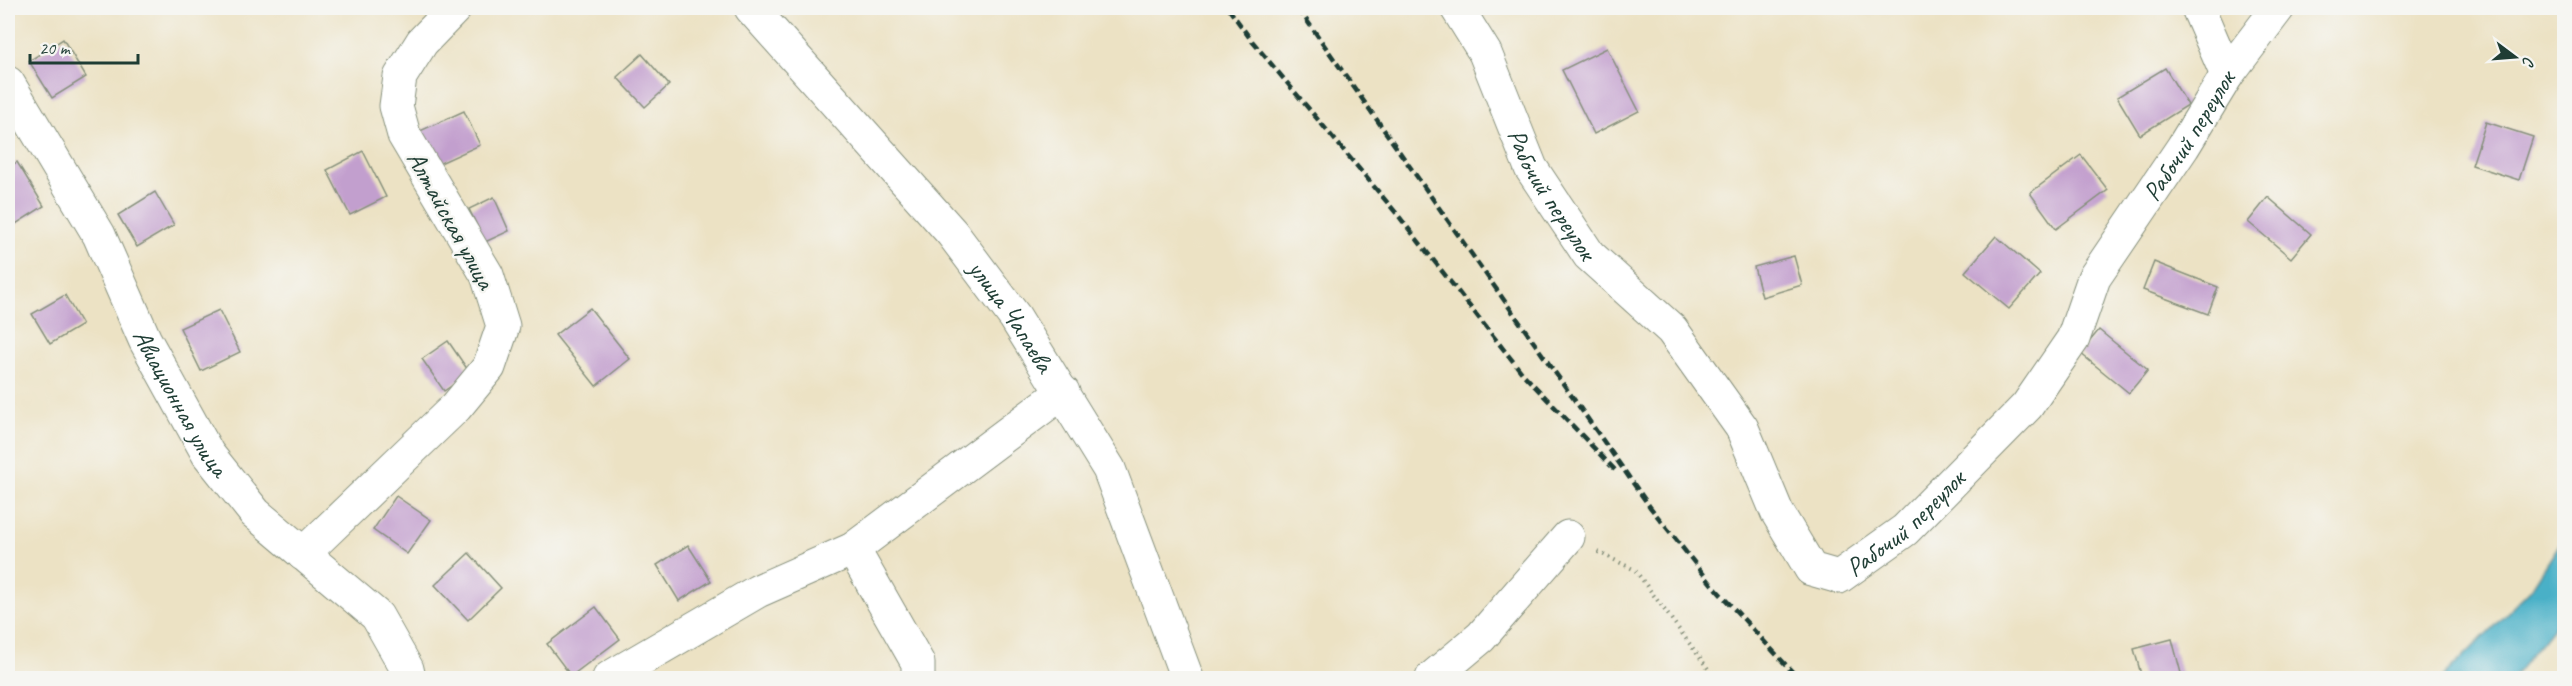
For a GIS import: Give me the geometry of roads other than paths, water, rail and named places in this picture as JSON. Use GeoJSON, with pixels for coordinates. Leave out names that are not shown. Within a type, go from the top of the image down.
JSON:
{"type":"FeatureCollection","features":[{"type":"Feature","properties":{"kind":"street","name":"Алтайская улица"},"geometry":{"type":"LineString","coordinates":[[303,554],[456,407],[489,367],[503,326],[487,275],[404,135],[396,106],[400,77],[422,42],[455,8]]}},
{"type":"Feature","properties":{"kind":"street","name":"улица Чапаева"},"geometry":{"type":"LineString","coordinates":[[751,8],[952,233],[1015,317],[1109,469],[1187,678]]}},
{"type":"Feature","properties":{"kind":"street","name":"Рабочий переулок"},"geometry":{"type":"LineString","coordinates":[[1457,8],[1485,53],[1531,168],[1589,255],[1672,330],[1742,428],[1777,512],[1811,569],[1839,577],[1905,530],[2027,406],[2073,339],[2094,279],[2183,147],[2227,75],[2278,8]]}},
{"type":"Feature","properties":{"kind":"street"},"geometry":{"type":"LineString","coordinates":[[2198,8],[2227,75]]}},
{"type":"Feature","properties":{"kind":"street","name":"Авиационная улица"},"geometry":{"type":"LineString","coordinates":[[8,83],[99,235],[145,340],[208,454],[255,513],[377,616],[407,669],[409,678]]}},
{"type":"Feature","properties":{"kind":"street"},"geometry":{"type":"LineString","coordinates":[[609,678],[758,591],[853,549],[1063,392]]}},
{"type":"Feature","properties":{"kind":"street"},"geometry":{"type":"LineString","coordinates":[[1432,678],[1481,637],[1568,537]]}},
{"type":"Feature","properties":{"kind":"street"},"geometry":{"type":"LineString","coordinates":[[853,549],[918,663],[918,678]]}},
{"type":"Feature","properties":{"kind":"water"},"geometry":{"type":"Polygon","coordinates":[[[2564,537],[2564,614],[2519,670],[2512,678],[2442,678],[2531,589],[2564,537]]]}},
{"type":"Feature","properties":{"kind":"railway"},"geometry":{"type":"LineString","coordinates":[[1228,8],[1252,41],[1397,214],[1523,374],[1615,470]]}},
{"type":"Feature","properties":{"kind":"railway"},"geometry":{"type":"LineString","coordinates":[[1298,8],[1650,507],[1713,586],[1798,678]]}}]}
